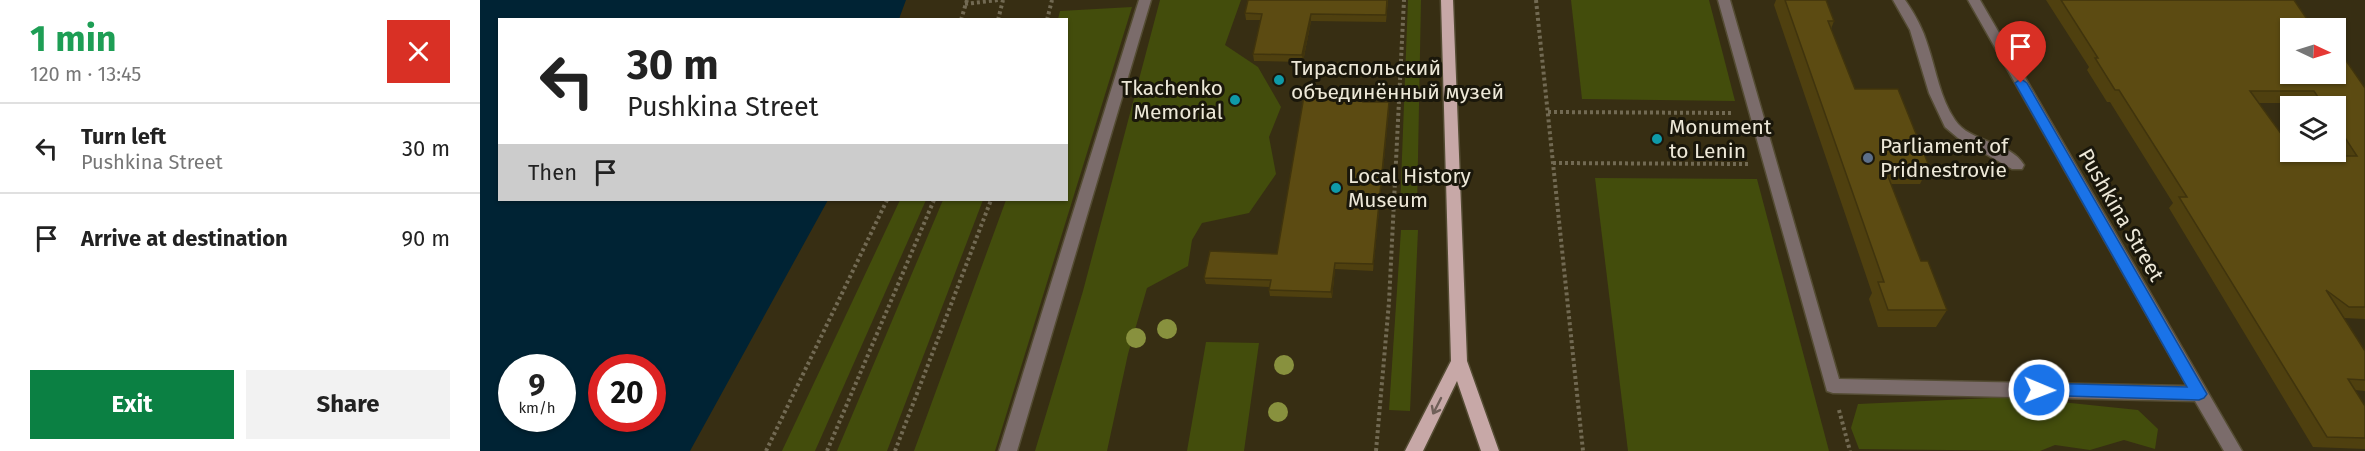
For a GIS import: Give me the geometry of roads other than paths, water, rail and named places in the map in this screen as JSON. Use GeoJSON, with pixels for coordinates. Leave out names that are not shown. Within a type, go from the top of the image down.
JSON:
{"type":"FeatureCollection","features":[{"type":"Feature","properties":{"kind":"main road"},"geometry":{"type":"LineString","coordinates":[[1447,0],[1459,361],[1490,451]]}},
{"type":"Feature","properties":{"kind":"main road"},"geometry":{"type":"LineString","coordinates":[[1414,451],[1459,361]]}},
{"type":"Feature","properties":{"kind":"street"},"geometry":{"type":"LineString","coordinates":[[1008,451],[1145,0]]}},
{"type":"Feature","properties":{"kind":"street"},"geometry":{"type":"LineString","coordinates":[[1724,0],[1833,386],[2199,394]]}},
{"type":"Feature","properties":{"kind":"street"},"geometry":{"type":"LineString","coordinates":[[1899,0],[1923,43],[1937,98],[1952,127],[2008,156],[2017,165]]}},
{"type":"Feature","properties":{"kind":"street","name":"Pushkina Street"},"geometry":{"type":"LineString","coordinates":[[1974,0],[2233,451]]}},
{"type":"Feature","properties":{"kind":"water"},"geometry":{"type":"Polygon","coordinates":[[[480,0],[906,0],[899,18],[498,18],[498,201],[827,201],[690,451],[480,451],[480,0]]]}},
{"type":"Feature","properties":{"kind":"place","name":"Тираспольский объединённый музей"},"geometry":{"type":"Point","coordinates":[1279,80]}},
{"type":"Feature","properties":{"kind":"place","name":"Tkachenko Memorial"},"geometry":{"type":"Point","coordinates":[1235,100]}},
{"type":"Feature","properties":{"kind":"place","name":"Monument to Lenin"},"geometry":{"type":"Point","coordinates":[1657,139]}},
{"type":"Feature","properties":{"kind":"place","name":"Parliament of Pridnestrovie"},"geometry":{"type":"Point","coordinates":[1868,158]}},
{"type":"Feature","properties":{"kind":"place","name":"Local History Museum"},"geometry":{"type":"Point","coordinates":[1336,188]}}]}
